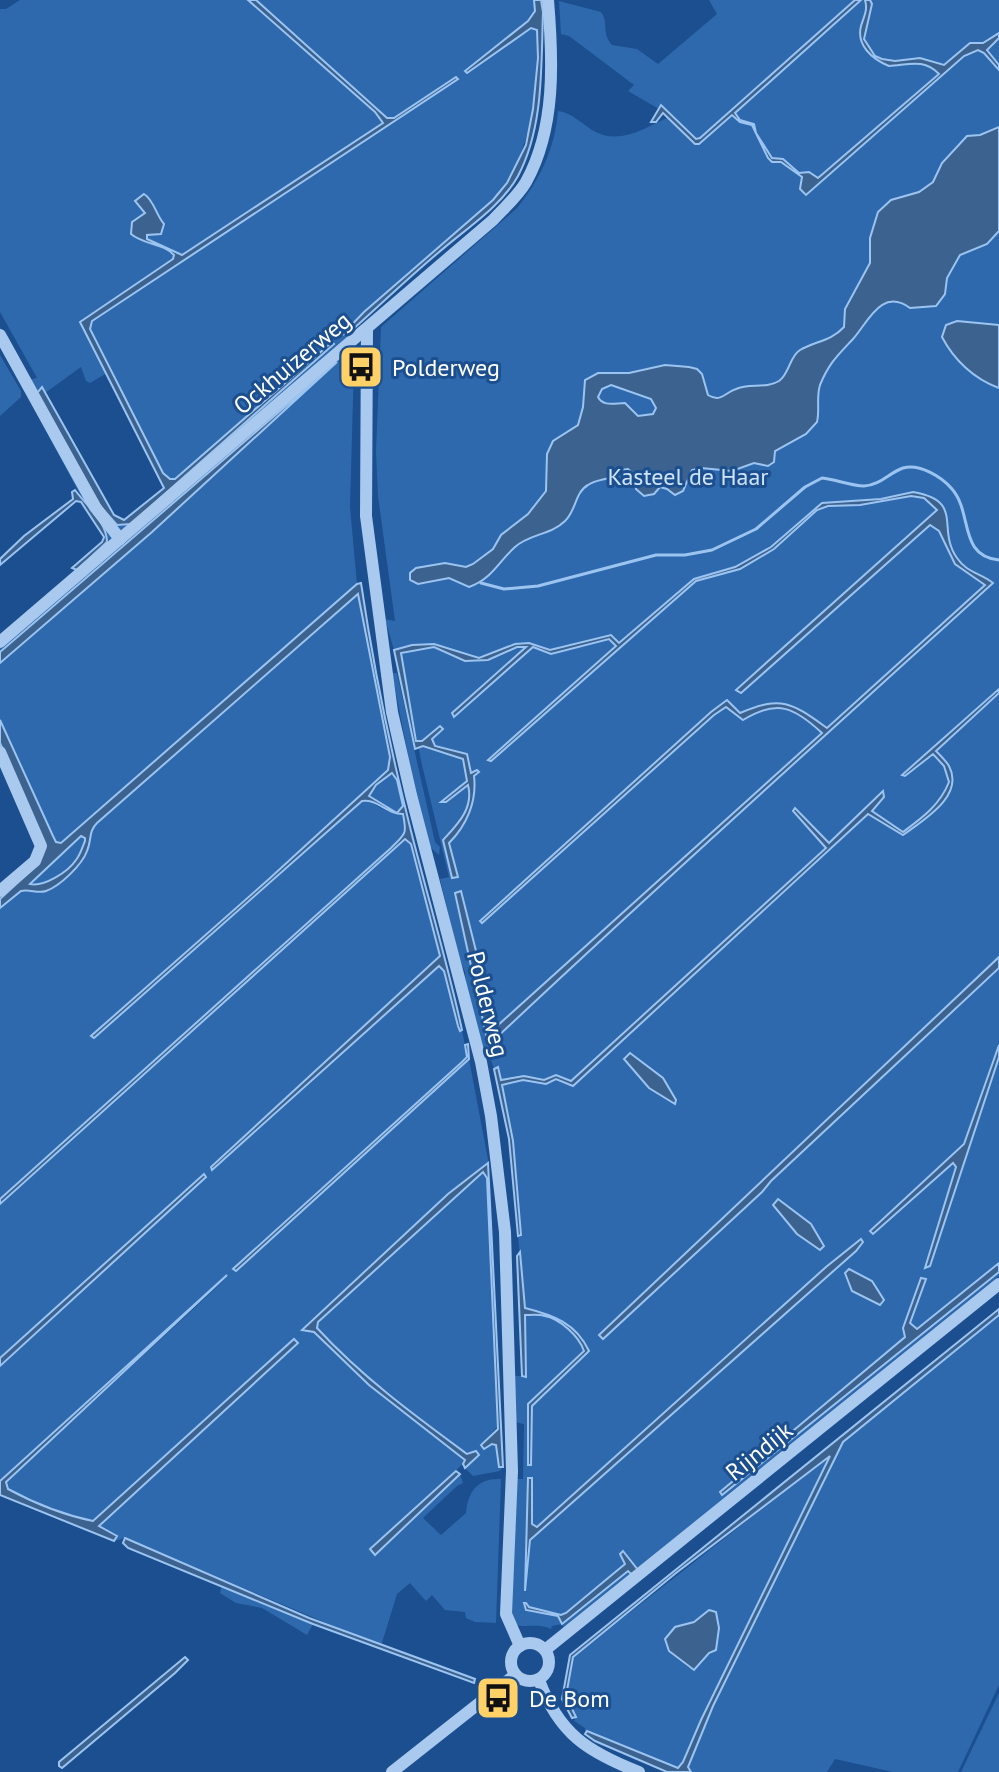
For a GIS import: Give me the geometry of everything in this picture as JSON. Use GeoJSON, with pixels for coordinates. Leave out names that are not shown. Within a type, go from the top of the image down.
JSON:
{"type":"FeatureCollection","features":[{"type":"Feature","properties":{"kind":"street","name":"Ockhuizerweg"},"geometry":{"type":"LineString","coordinates":[[0,642],[493,220],[525,185],[541,148],[549,102],[551,40],[548,0]]}},
{"type":"Feature","properties":{"kind":"street","name":"Polderweg"},"geometry":{"type":"LineString","coordinates":[[367,329],[366,516],[392,712],[481,1062],[505,1232],[512,1471],[506,1614],[520,1646]]}},
{"type":"Feature","properties":{"kind":"street"},"geometry":{"type":"LineString","coordinates":[[0,335],[95,507],[120,539]]}},
{"type":"Feature","properties":{"kind":"street"},"geometry":{"type":"LineString","coordinates":[[0,752],[41,846],[35,861],[0,891]]}},
{"type":"Feature","properties":{"kind":"street","name":"Rijndijk"},"geometry":{"type":"LineString","coordinates":[[545,1650],[999,1284]]}},
{"type":"Feature","properties":{"kind":"street"},"geometry":{"type":"LineString","coordinates":[[529,1643],[545,1650],[550,1667],[539,1680],[522,1680],[515,1675],[511,1663],[514,1652],[520,1646],[529,1643]]}},
{"type":"Feature","properties":{"kind":"street"},"geometry":{"type":"LineString","coordinates":[[392,1772],[515,1675]]}},
{"type":"Feature","properties":{"kind":"street"},"geometry":{"type":"LineString","coordinates":[[539,1680],[545,1695],[569,1731],[586,1747],[602,1758],[639,1772]]}},
{"type":"Feature","properties":{"kind":"green space"},"geometry":{"type":"Polygon","coordinates":[[[20,0],[248,0],[383,120],[381,125],[182,255],[147,239],[156,214],[153,202],[137,204],[145,212],[138,240],[166,248],[174,256],[173,259],[80,322],[107,373],[90,383],[86,381],[81,367],[45,393],[41,387],[117,525],[164,495],[332,342],[175,479],[170,479],[163,473],[90,329],[92,321],[457,79],[394,118],[387,118],[256,0],[534,0],[535,11],[528,21],[465,73],[531,28],[537,30],[537,76],[531,120],[517,162],[506,181],[493,200],[344,336],[355,327],[350,507],[357,584],[60,843],[53,836],[0,720],[0,663],[152,532],[336,363],[0,652],[0,637],[107,542],[107,534],[81,496],[0,345],[0,327],[29,380],[37,378],[0,312],[0,9],[6,9],[20,0]]]}},
{"type":"Feature","properties":{"kind":"green space","name":"Kasteel de Haar"},"geometry":{"type":"Polygon","coordinates":[[[709,0],[999,0],[999,1276],[638,1570],[629,1560],[559,1619],[628,1571],[631,1574],[565,1629],[562,1624],[551,1629],[520,1626],[515,1625],[511,1608],[515,1479],[523,1479],[524,1424],[515,1422],[513,1376],[526,1376],[524,1315],[533,1310],[525,1308],[513,1141],[502,1085],[506,1079],[501,1080],[498,1067],[494,1069],[489,1054],[483,1057],[466,989],[465,972],[440,879],[449,877],[400,654],[394,650],[385,619],[395,621],[378,496],[376,451],[381,327],[517,208],[545,163],[554,138],[558,111],[602,135],[612,137],[632,134],[671,116],[628,91],[634,85],[569,36],[561,34],[559,1],[601,12],[612,45],[637,49],[658,64],[717,14],[709,0]]]}},
{"type":"Feature","properties":{"kind":"green space"},"geometry":{"type":"Polygon","coordinates":[[[0,355],[21,391],[21,397],[0,416],[0,355]]]}},
{"type":"Feature","properties":{"kind":"green space"},"geometry":{"type":"Polygon","coordinates":[[[358,593],[393,766],[364,794],[382,808],[403,814],[459,1013],[467,1057],[234,1269],[236,1271],[469,1059],[489,1165],[485,1164],[448,1194],[302,1330],[314,1332],[369,1385],[466,1461],[371,1549],[375,1554],[460,1474],[463,1483],[423,1518],[441,1535],[466,1513],[469,1498],[476,1487],[486,1481],[501,1479],[496,1623],[475,1622],[466,1618],[465,1612],[445,1610],[432,1595],[426,1601],[410,1583],[397,1594],[381,1646],[125,1538],[114,1541],[117,1536],[99,1526],[297,1344],[266,1363],[93,1521],[61,1512],[8,1489],[6,1482],[228,1277],[0,1481],[0,1366],[206,1177],[203,1175],[0,1358],[0,908],[21,891],[34,892],[53,887],[83,859],[90,830],[97,823],[358,593]]]}},
{"type":"Feature","properties":{"kind":"green space"},"geometry":{"type":"Polygon","coordinates":[[[392,673],[397,673],[435,842],[440,847],[439,855],[430,847],[416,796],[392,673]]]}},
{"type":"Feature","properties":{"kind":"green space"},"geometry":{"type":"Polygon","coordinates":[[[392,773],[397,780],[403,806],[397,813],[369,796],[382,779],[392,773]]]}},
{"type":"Feature","properties":{"kind":"green space"},"geometry":{"type":"Polygon","coordinates":[[[81,836],[85,837],[85,841],[81,851],[67,869],[48,881],[30,883],[81,836]]]}},
{"type":"Feature","properties":{"kind":"green space"},"geometry":{"type":"Polygon","coordinates":[[[483,1171],[487,1178],[498,1426],[481,1445],[496,1445],[499,1467],[503,1467],[500,1471],[473,1476],[465,1468],[479,1456],[442,1438],[419,1421],[317,1329],[318,1322],[483,1171]]]}},
{"type":"Feature","properties":{"kind":"green space"},"geometry":{"type":"Polygon","coordinates":[[[999,1315],[999,1685],[958,1772],[893,1772],[835,1759],[827,1772],[691,1772],[688,1767],[713,1706],[843,1442],[999,1315]]]}},
{"type":"Feature","properties":{"kind":"green space"},"geometry":{"type":"Polygon","coordinates":[[[831,1455],[678,1768],[588,1731],[585,1734],[585,1728],[574,1721],[576,1717],[566,1696],[573,1657],[831,1455]],[[700,1616],[677,1628],[670,1633],[672,1654],[689,1668],[716,1650],[719,1628],[700,1616]]]}},
{"type":"Feature","properties":{"kind":"green space"},"geometry":{"type":"Polygon","coordinates":[[[222,1585],[313,1624],[307,1635],[262,1608],[236,1603],[220,1593],[222,1585]]]}},
{"type":"Feature","properties":{"kind":"green space"},"geometry":{"type":"Polygon","coordinates":[[[999,1693],[999,1772],[961,1772],[999,1693]]]}},
{"type":"Feature","properties":{"kind":"shaded area"},"geometry":{"type":"Polygon","coordinates":[[[248,0],[256,0],[387,118],[394,118],[456,77],[458,79],[92,321],[90,329],[163,473],[170,479],[175,479],[332,342],[334,344],[131,524],[117,525],[101,507],[37,393],[42,387],[114,515],[124,520],[164,488],[80,322],[173,259],[170,251],[131,234],[132,222],[145,213],[135,201],[144,194],[164,224],[161,234],[147,235],[147,239],[182,255],[383,123],[375,112],[248,0]]]}},
{"type":"Feature","properties":{"kind":"shaded area"},"geometry":{"type":"Polygon","coordinates":[[[534,0],[541,0],[543,12],[540,96],[533,137],[518,176],[492,208],[351,331],[342,335],[364,312],[493,200],[507,183],[526,145],[538,58],[537,30],[531,28],[467,73],[465,71],[528,21],[535,11],[534,0]]]}},
{"type":"Feature","properties":{"kind":"shaded area"},"geometry":{"type":"Polygon","coordinates":[[[855,0],[861,0],[735,113],[740,120],[754,124],[756,133],[772,158],[783,159],[799,173],[809,172],[818,178],[939,74],[922,64],[889,66],[871,55],[863,45],[860,33],[866,10],[865,0],[870,0],[872,4],[864,39],[875,56],[895,61],[920,58],[944,65],[970,43],[983,43],[999,33],[999,38],[987,50],[999,65],[999,70],[978,50],[964,56],[806,195],[800,189],[802,177],[781,162],[772,162],[768,158],[752,125],[740,122],[732,115],[699,144],[695,144],[663,113],[656,122],[651,122],[661,105],[696,139],[700,138],[855,0]]]}},
{"type":"Feature","properties":{"kind":"shaded area"},"geometry":{"type":"Polygon","coordinates":[[[999,127],[999,231],[987,244],[960,255],[947,278],[945,294],[936,306],[910,308],[891,302],[870,316],[834,360],[820,385],[817,422],[806,434],[775,451],[774,462],[768,466],[754,463],[732,471],[692,470],[683,491],[675,495],[660,487],[654,494],[644,496],[636,489],[636,476],[628,469],[621,470],[584,488],[565,521],[521,543],[477,584],[469,587],[449,578],[418,584],[410,580],[410,573],[416,568],[445,563],[466,567],[473,564],[493,549],[501,535],[528,514],[546,491],[547,454],[553,441],[578,425],[585,380],[598,373],[629,373],[665,365],[689,367],[702,374],[708,395],[716,398],[741,387],[779,381],[800,350],[829,338],[844,327],[845,309],[870,263],[870,238],[878,212],[891,200],[919,192],[933,182],[942,163],[967,136],[980,135],[999,127]],[[611,385],[602,389],[598,397],[606,403],[625,403],[638,416],[653,414],[656,408],[651,399],[611,385]]]}},
{"type":"Feature","properties":{"kind":"shaded area"},"geometry":{"type":"Polygon","coordinates":[[[957,321],[999,325],[999,388],[973,374],[947,345],[942,337],[946,325],[957,321]]]}},
{"type":"Feature","properties":{"kind":"shaded area"},"geometry":{"type":"Polygon","coordinates":[[[337,362],[152,532],[0,663],[0,652],[337,362]]]}},
{"type":"Feature","properties":{"kind":"shaded area"},"geometry":{"type":"Polygon","coordinates":[[[75,490],[100,520],[107,542],[77,570],[72,568],[104,537],[81,502],[76,501],[0,565],[0,559],[24,536],[73,499],[72,492],[75,490]]]}},
{"type":"Feature","properties":{"kind":"shaded area"},"geometry":{"type":"Polygon","coordinates":[[[913,492],[939,502],[947,517],[951,547],[957,558],[965,567],[993,583],[617,925],[489,1048],[455,893],[461,891],[497,1026],[822,733],[803,717],[785,709],[766,710],[743,720],[726,707],[482,923],[480,921],[711,712],[727,700],[740,713],[766,704],[786,704],[827,728],[985,585],[955,564],[939,531],[930,525],[741,693],[736,690],[937,510],[924,498],[911,496],[860,505],[828,506],[817,510],[774,549],[740,569],[696,581],[491,761],[488,760],[616,646],[609,639],[551,654],[533,647],[454,717],[452,713],[526,647],[517,647],[488,660],[465,661],[434,647],[401,653],[416,741],[422,741],[440,726],[443,729],[432,739],[435,746],[467,754],[471,773],[479,772],[474,776],[474,794],[469,812],[449,843],[458,877],[452,878],[443,840],[467,808],[468,785],[446,802],[441,802],[467,781],[463,759],[423,746],[415,749],[394,650],[434,644],[479,658],[515,644],[529,643],[550,650],[611,635],[619,643],[694,579],[735,567],[771,547],[822,503],[881,499],[913,492]]]}},
{"type":"Feature","properties":{"kind":"shaded area"},"geometry":{"type":"Polygon","coordinates":[[[361,583],[388,733],[462,1030],[458,1026],[444,971],[439,966],[212,1170],[211,1167],[440,956],[411,844],[405,839],[0,1204],[0,1199],[391,848],[404,833],[405,826],[403,814],[398,814],[392,812],[372,802],[362,801],[94,1038],[91,1036],[388,770],[390,757],[358,594],[97,823],[84,857],[64,880],[46,891],[21,891],[0,908],[0,899],[39,863],[43,841],[0,743],[0,720],[53,836],[56,842],[61,843],[361,583]],[[392,773],[376,785],[369,796],[397,813],[403,806],[397,780],[392,773]],[[81,836],[30,884],[49,881],[67,869],[81,851],[85,838],[81,836]]]}},
{"type":"Feature","properties":{"kind":"shaded area"},"geometry":{"type":"Polygon","coordinates":[[[999,689],[999,693],[936,751],[949,766],[952,777],[947,797],[931,814],[903,835],[868,814],[573,1086],[556,1079],[546,1084],[523,1080],[502,1085],[513,1141],[521,1235],[518,1236],[509,1139],[494,1069],[498,1067],[501,1080],[524,1076],[544,1080],[556,1075],[571,1081],[826,848],[793,811],[795,808],[829,843],[883,791],[884,797],[872,811],[903,832],[910,827],[936,804],[949,782],[944,766],[933,754],[905,776],[902,775],[999,689]]]}},
{"type":"Feature","properties":{"kind":"shaded area"},"geometry":{"type":"Polygon","coordinates":[[[999,957],[999,968],[762,1192],[603,1339],[599,1335],[999,957]]]}},
{"type":"Feature","properties":{"kind":"shaded area"},"geometry":{"type":"Polygon","coordinates":[[[468,1044],[469,1059],[236,1271],[233,1269],[462,1062],[467,1057],[465,1045],[468,1044]]]}},
{"type":"Feature","properties":{"kind":"shaded area"},"geometry":{"type":"Polygon","coordinates":[[[999,1045],[999,1057],[930,1266],[925,1268],[956,1167],[953,1163],[873,1234],[870,1231],[964,1144],[999,1045]]]}},
{"type":"Feature","properties":{"kind":"shaded area"},"geometry":{"type":"Polygon","coordinates":[[[630,1053],[663,1078],[676,1100],[675,1104],[649,1088],[624,1059],[630,1053]]]}},
{"type":"Feature","properties":{"kind":"shaded area"},"geometry":{"type":"Polygon","coordinates":[[[488,1163],[503,1467],[499,1467],[496,1445],[484,1449],[481,1445],[498,1429],[487,1178],[483,1172],[318,1322],[317,1328],[352,1363],[408,1410],[467,1454],[476,1451],[479,1455],[465,1468],[465,1460],[369,1385],[314,1332],[302,1330],[448,1194],[488,1163]]]}},
{"type":"Feature","properties":{"kind":"shaded area"},"geometry":{"type":"Polygon","coordinates":[[[204,1174],[206,1177],[0,1366],[0,1358],[204,1174]]]}},
{"type":"Feature","properties":{"kind":"shaded area"},"geometry":{"type":"Polygon","coordinates":[[[778,1199],[811,1224],[824,1246],[820,1250],[797,1234],[773,1205],[778,1199]]]}},
{"type":"Feature","properties":{"kind":"shaded area"},"geometry":{"type":"Polygon","coordinates":[[[861,1239],[863,1242],[856,1251],[530,1540],[525,1591],[528,1478],[532,1478],[532,1524],[537,1527],[861,1239]]]}},
{"type":"Feature","properties":{"kind":"shaded area"},"geometry":{"type":"Polygon","coordinates":[[[520,1252],[525,1308],[563,1322],[577,1333],[589,1351],[532,1406],[531,1465],[528,1465],[528,1404],[584,1351],[563,1324],[543,1315],[525,1315],[526,1377],[522,1376],[517,1256],[520,1252]]]}},
{"type":"Feature","properties":{"kind":"shaded area"},"geometry":{"type":"Polygon","coordinates":[[[999,1263],[999,1272],[722,1495],[720,1492],[905,1337],[903,1328],[921,1278],[926,1279],[910,1323],[917,1329],[999,1263]]]}},
{"type":"Feature","properties":{"kind":"shaded area"},"geometry":{"type":"Polygon","coordinates":[[[849,1269],[872,1281],[884,1300],[880,1305],[852,1291],[845,1273],[849,1269]]]}},
{"type":"Feature","properties":{"kind":"shaded area"},"geometry":{"type":"Polygon","coordinates":[[[227,1275],[6,1482],[8,1489],[28,1499],[93,1521],[294,1339],[298,1343],[99,1526],[117,1536],[114,1541],[0,1495],[0,1481],[227,1275]]]}},
{"type":"Feature","properties":{"kind":"shaded area"},"geometry":{"type":"Polygon","coordinates":[[[999,1309],[999,1315],[843,1442],[713,1706],[688,1767],[691,1772],[667,1772],[585,1734],[587,1731],[678,1768],[830,1456],[676,1573],[573,1657],[566,1696],[576,1717],[572,1718],[562,1699],[570,1655],[999,1309]]]}},
{"type":"Feature","properties":{"kind":"shaded area"},"geometry":{"type":"Polygon","coordinates":[[[456,1471],[460,1474],[375,1555],[370,1549],[456,1471]]]}},
{"type":"Feature","properties":{"kind":"shaded area"},"geometry":{"type":"Polygon","coordinates":[[[125,1538],[309,1618],[475,1679],[474,1683],[313,1624],[128,1548],[123,1543],[125,1538]]]}},
{"type":"Feature","properties":{"kind":"shaded area"},"geometry":{"type":"Polygon","coordinates":[[[623,1551],[638,1570],[631,1574],[628,1571],[562,1624],[558,1616],[526,1610],[524,1603],[561,1615],[566,1613],[625,1564],[620,1554],[623,1551]]]}},
{"type":"Feature","properties":{"kind":"shaded area"},"geometry":{"type":"Polygon","coordinates":[[[709,1610],[716,1612],[719,1628],[716,1650],[709,1653],[694,1670],[669,1651],[665,1639],[675,1627],[694,1622],[709,1610]]]}},
{"type":"Feature","properties":{"kind":"shaded area"},"geometry":{"type":"Polygon","coordinates":[[[185,1657],[188,1660],[175,1673],[62,1768],[59,1766],[59,1762],[185,1657]]]}},
{"type":"Feature","properties":{"kind":"waterway"},"geometry":{"type":"LineString","coordinates":[[481,583],[504,589],[538,586],[656,555],[685,555],[712,550],[756,529],[805,487],[822,478],[864,486],[909,467],[930,472],[948,484],[958,499],[977,551],[999,560]]}},
{"type":"Feature","properties":{"kind":"place","name":"Polderweg"},"geometry":{"type":"Point","coordinates":[361,367]}},
{"type":"Feature","properties":{"kind":"place","name":"De Bom"},"geometry":{"type":"Point","coordinates":[498,1698]}}]}
